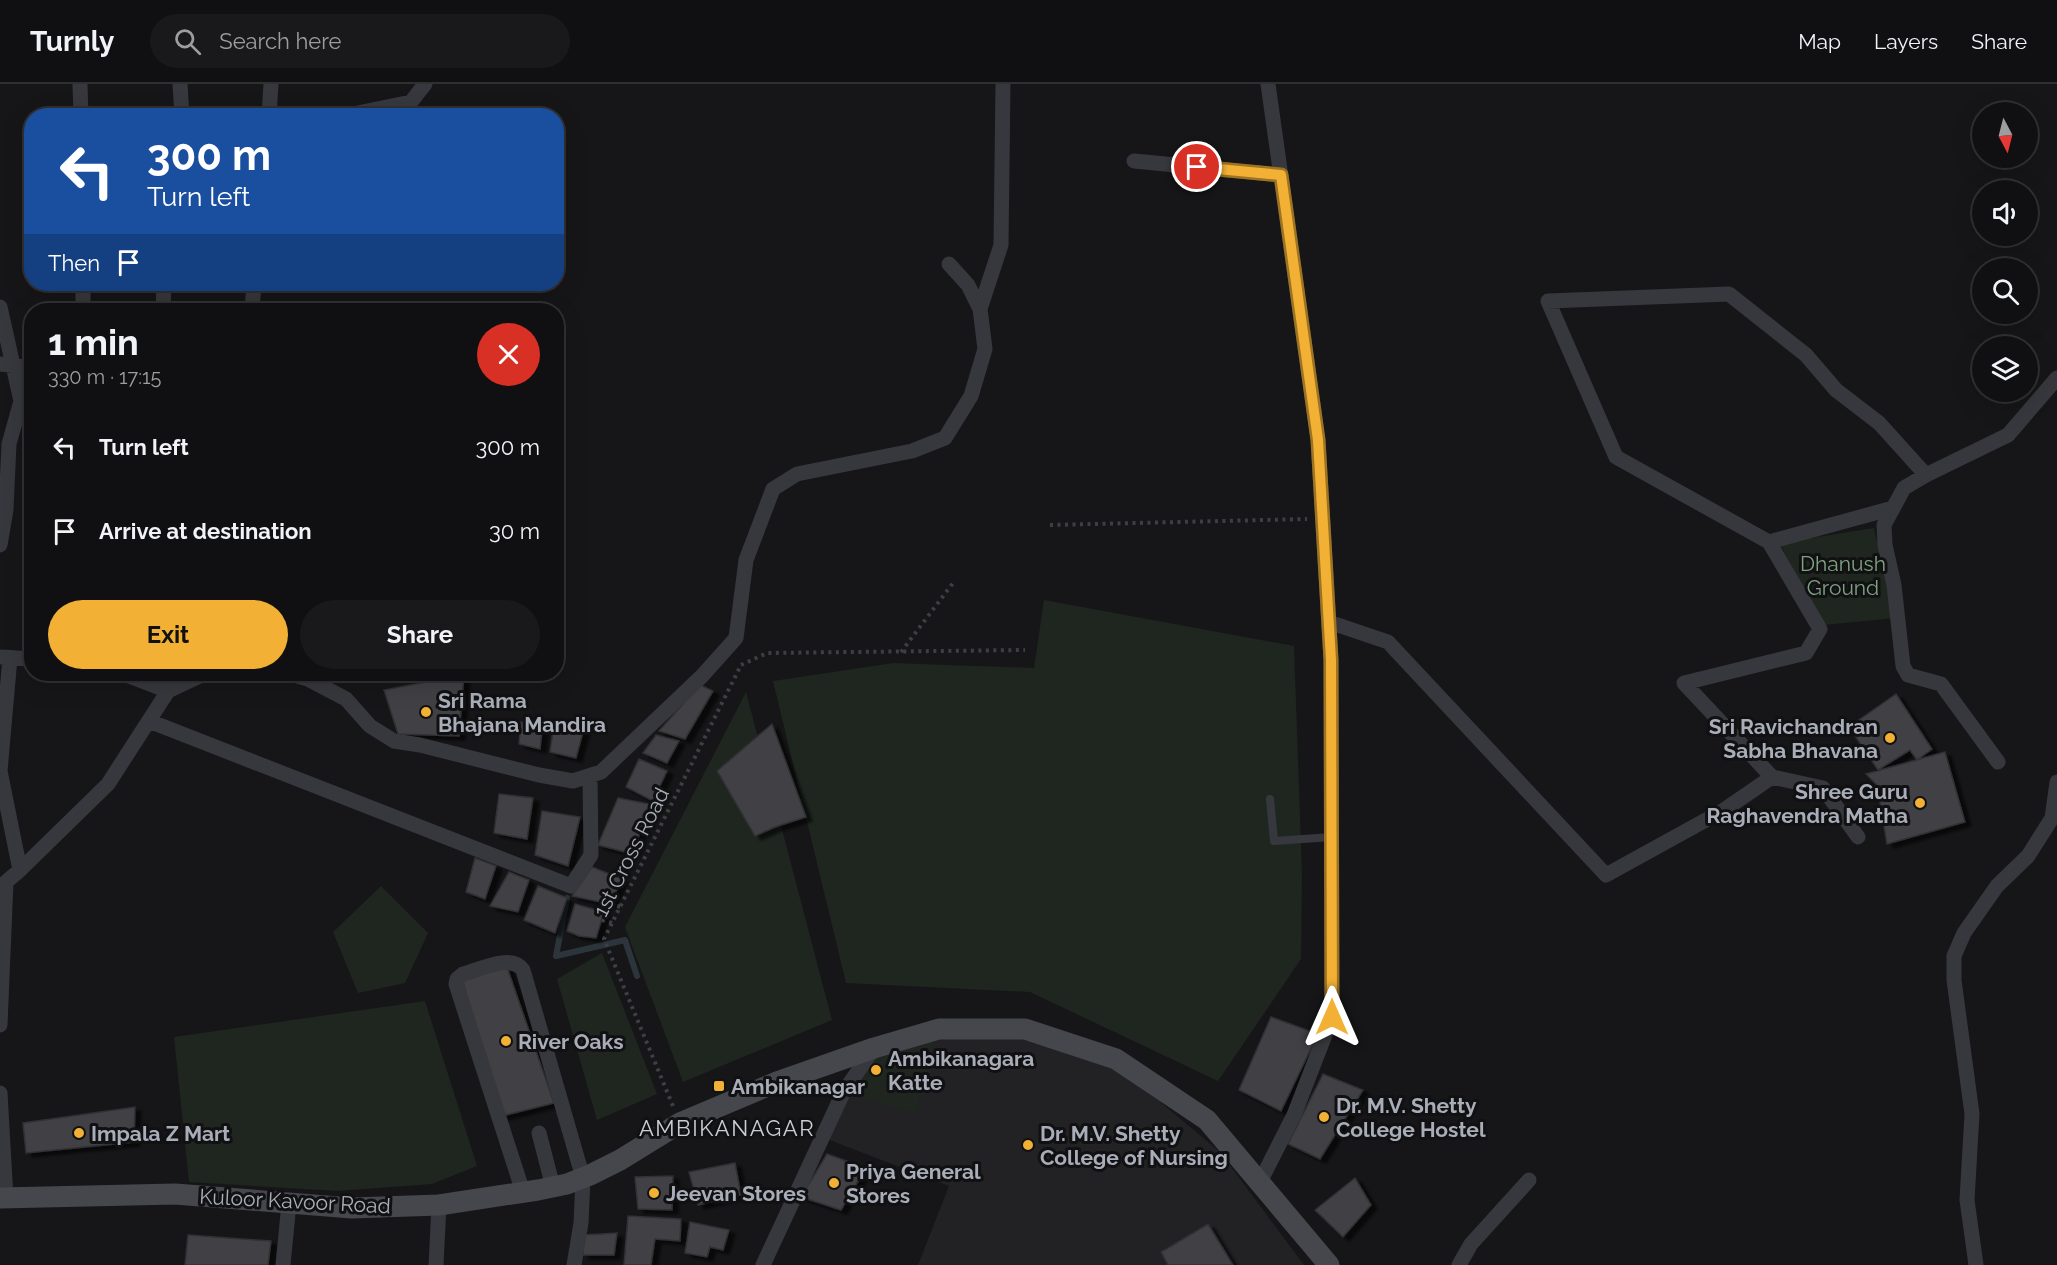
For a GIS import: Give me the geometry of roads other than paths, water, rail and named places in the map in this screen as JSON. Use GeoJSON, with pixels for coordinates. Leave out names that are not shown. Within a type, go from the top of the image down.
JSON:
{"type":"FeatureCollection","features":[{"type":"Feature","properties":{"kind":"main road","name":"Kuloor Kavoor Road"},"geometry":{"type":"LineString","coordinates":[[3,1198],[176,1194],[352,1208],[439,1205],[523,1192],[553,1187],[583,1178],[620,1160],[680,1123],[777,1082],[874,1048],[939,1029],[1025,1029],[1116,1059],[1207,1120],[1329,1265]]}},
{"type":"Feature","properties":{"kind":"street"},"geometry":{"type":"LineString","coordinates":[[80,84],[81,108]]}},
{"type":"Feature","properties":{"kind":"street"},"geometry":{"type":"LineString","coordinates":[[180,84],[182,108]]}},
{"type":"Feature","properties":{"kind":"street"},"geometry":{"type":"LineString","coordinates":[[270,108],[271,84]]}},
{"type":"Feature","properties":{"kind":"street"},"geometry":{"type":"LineString","coordinates":[[382,108],[411,102],[425,84]]}},
{"type":"Feature","properties":{"kind":"street"},"geometry":{"type":"LineString","coordinates":[[980,309],[1000,244],[1003,84]]}},
{"type":"Feature","properties":{"kind":"street"},"geometry":{"type":"LineString","coordinates":[[1260,1182],[1294,1114],[1332,1017],[1331,660],[1318,440],[1268,84]]}},
{"type":"Feature","properties":{"kind":"street"},"geometry":{"type":"LineString","coordinates":[[1134,161],[1281,175]]}},
{"type":"Feature","properties":{"kind":"street"},"geometry":{"type":"LineString","coordinates":[[312,681],[346,699],[370,726],[394,741],[420,745],[573,782],[601,772],[694,684],[736,638],[747,560],[773,489],[797,474],[912,452],[945,438],[971,396],[985,349],[980,309],[968,285],[949,264]]}},
{"type":"Feature","properties":{"kind":"street"},"geometry":{"type":"LineString","coordinates":[[1858,837],[1823,788],[1772,777],[1684,683],[1806,653],[1820,629],[1769,542],[1616,457],[1548,301],[1729,294],[1806,355],[1836,390],[1879,423],[1926,475]]}},
{"type":"Feature","properties":{"kind":"street"},"geometry":{"type":"LineString","coordinates":[[0,307],[6,365],[21,401],[9,444],[6,510],[0,545]]}},
{"type":"Feature","properties":{"kind":"street"},"geometry":{"type":"LineString","coordinates":[[6,365],[24,367]]}},
{"type":"Feature","properties":{"kind":"street"},"geometry":{"type":"LineString","coordinates":[[1998,762],[1941,684],[1908,675],[1903,666],[1894,585],[1885,545],[1884,525],[1904,488],[2007,435],[2057,378]]}},
{"type":"Feature","properties":{"kind":"street"},"geometry":{"type":"LineString","coordinates":[[1769,542],[1893,508]]}},
{"type":"Feature","properties":{"kind":"street"},"geometry":{"type":"LineString","coordinates":[[1329,622],[1388,642],[1606,875],[1724,810],[1772,777]]}},
{"type":"Feature","properties":{"kind":"street"},"geometry":{"type":"LineString","coordinates":[[20,870],[0,771],[5,657],[24,658]]}},
{"type":"Feature","properties":{"kind":"street"},"geometry":{"type":"LineString","coordinates":[[142,681],[168,691],[189,681]]}},
{"type":"Feature","properties":{"kind":"street"},"geometry":{"type":"LineString","coordinates":[[0,1025],[3,885],[108,784],[174,681]]}},
{"type":"Feature","properties":{"kind":"street"},"geometry":{"type":"LineString","coordinates":[[149,721],[571,886],[591,855],[590,776]]}},
{"type":"Feature","properties":{"kind":"street"},"geometry":{"type":"LineString","coordinates":[[1976,1265],[1967,1200],[1972,1114],[1954,980],[1954,956],[1964,933],[1990,895],[2028,855],[2052,818],[2057,782]]}},
{"type":"Feature","properties":{"kind":"street"},"geometry":{"type":"LineString","coordinates":[[523,1192],[456,984],[459,976],[505,962],[516,964],[523,970],[583,1178],[582,1217],[574,1265]]}},
{"type":"Feature","properties":{"kind":"street"},"geometry":{"type":"LineString","coordinates":[[763,1265],[843,1093],[874,1048]]}},
{"type":"Feature","properties":{"kind":"street"},"geometry":{"type":"LineString","coordinates":[[0,1093],[3,1198]]}},
{"type":"Feature","properties":{"kind":"street"},"geometry":{"type":"LineString","coordinates":[[539,1133],[553,1187]]}},
{"type":"Feature","properties":{"kind":"street"},"geometry":{"type":"LineString","coordinates":[[1459,1265],[1471,1244],[1529,1180]]}},
{"type":"Feature","properties":{"kind":"street"},"geometry":{"type":"LineString","coordinates":[[283,1265],[289,1203]]}},
{"type":"Feature","properties":{"kind":"street"},"geometry":{"type":"LineString","coordinates":[[436,1265],[439,1205]]}},
{"type":"Feature","properties":{"kind":"lane"},"geometry":{"type":"LineString","coordinates":[[1270,799],[1274,841],[1332,837]]}},
{"type":"Feature","properties":{"kind":"waterway"},"geometry":{"type":"LineString","coordinates":[[567,898],[556,956],[625,940],[637,976]]}},
{"type":"Feature","properties":{"kind":"place","name":"Sri Rama Bhajana Mandira"},"geometry":{"type":"Point","coordinates":[426,712]}},
{"type":"Feature","properties":{"kind":"place","name":"Sri Ravichandran Sabha Bhavana"},"geometry":{"type":"Point","coordinates":[1890,738]}},
{"type":"Feature","properties":{"kind":"place","name":"Shree Guru Raghavendra Matha"},"geometry":{"type":"Point","coordinates":[1920,803]}},
{"type":"Feature","properties":{"kind":"place","name":"River Oaks"},"geometry":{"type":"Point","coordinates":[506,1041]}},
{"type":"Feature","properties":{"kind":"place","name":"Ambikanagara Katte"},"geometry":{"type":"Point","coordinates":[876,1070]}},
{"type":"Feature","properties":{"kind":"place","name":"Ambikanagar"},"geometry":{"type":"Point","coordinates":[719,1086]}},
{"type":"Feature","properties":{"kind":"place","name":"Dr. M.V. Shetty College Hostel"},"geometry":{"type":"Point","coordinates":[1324,1117]}},
{"type":"Feature","properties":{"kind":"place","name":"Impala Z Mart"},"geometry":{"type":"Point","coordinates":[79,1133]}},
{"type":"Feature","properties":{"kind":"place","name":"Dr. M.V. Shetty College of Nursing"},"geometry":{"type":"Point","coordinates":[1028,1145]}},
{"type":"Feature","properties":{"kind":"place","name":"Priya General Stores"},"geometry":{"type":"Point","coordinates":[834,1183]}},
{"type":"Feature","properties":{"kind":"place","name":"Jeevan Stores"},"geometry":{"type":"Point","coordinates":[654,1193]}},
{"type":"Feature","properties":{"kind":"district","name":"AMBIKANAGAR"},"geometry":{"type":"Point","coordinates":[727,1128]}},
{"type":"Feature","properties":{"kind":"park label","name":"Dhanush Ground"},"geometry":{"type":"Point","coordinates":[1843,575]}}]}
